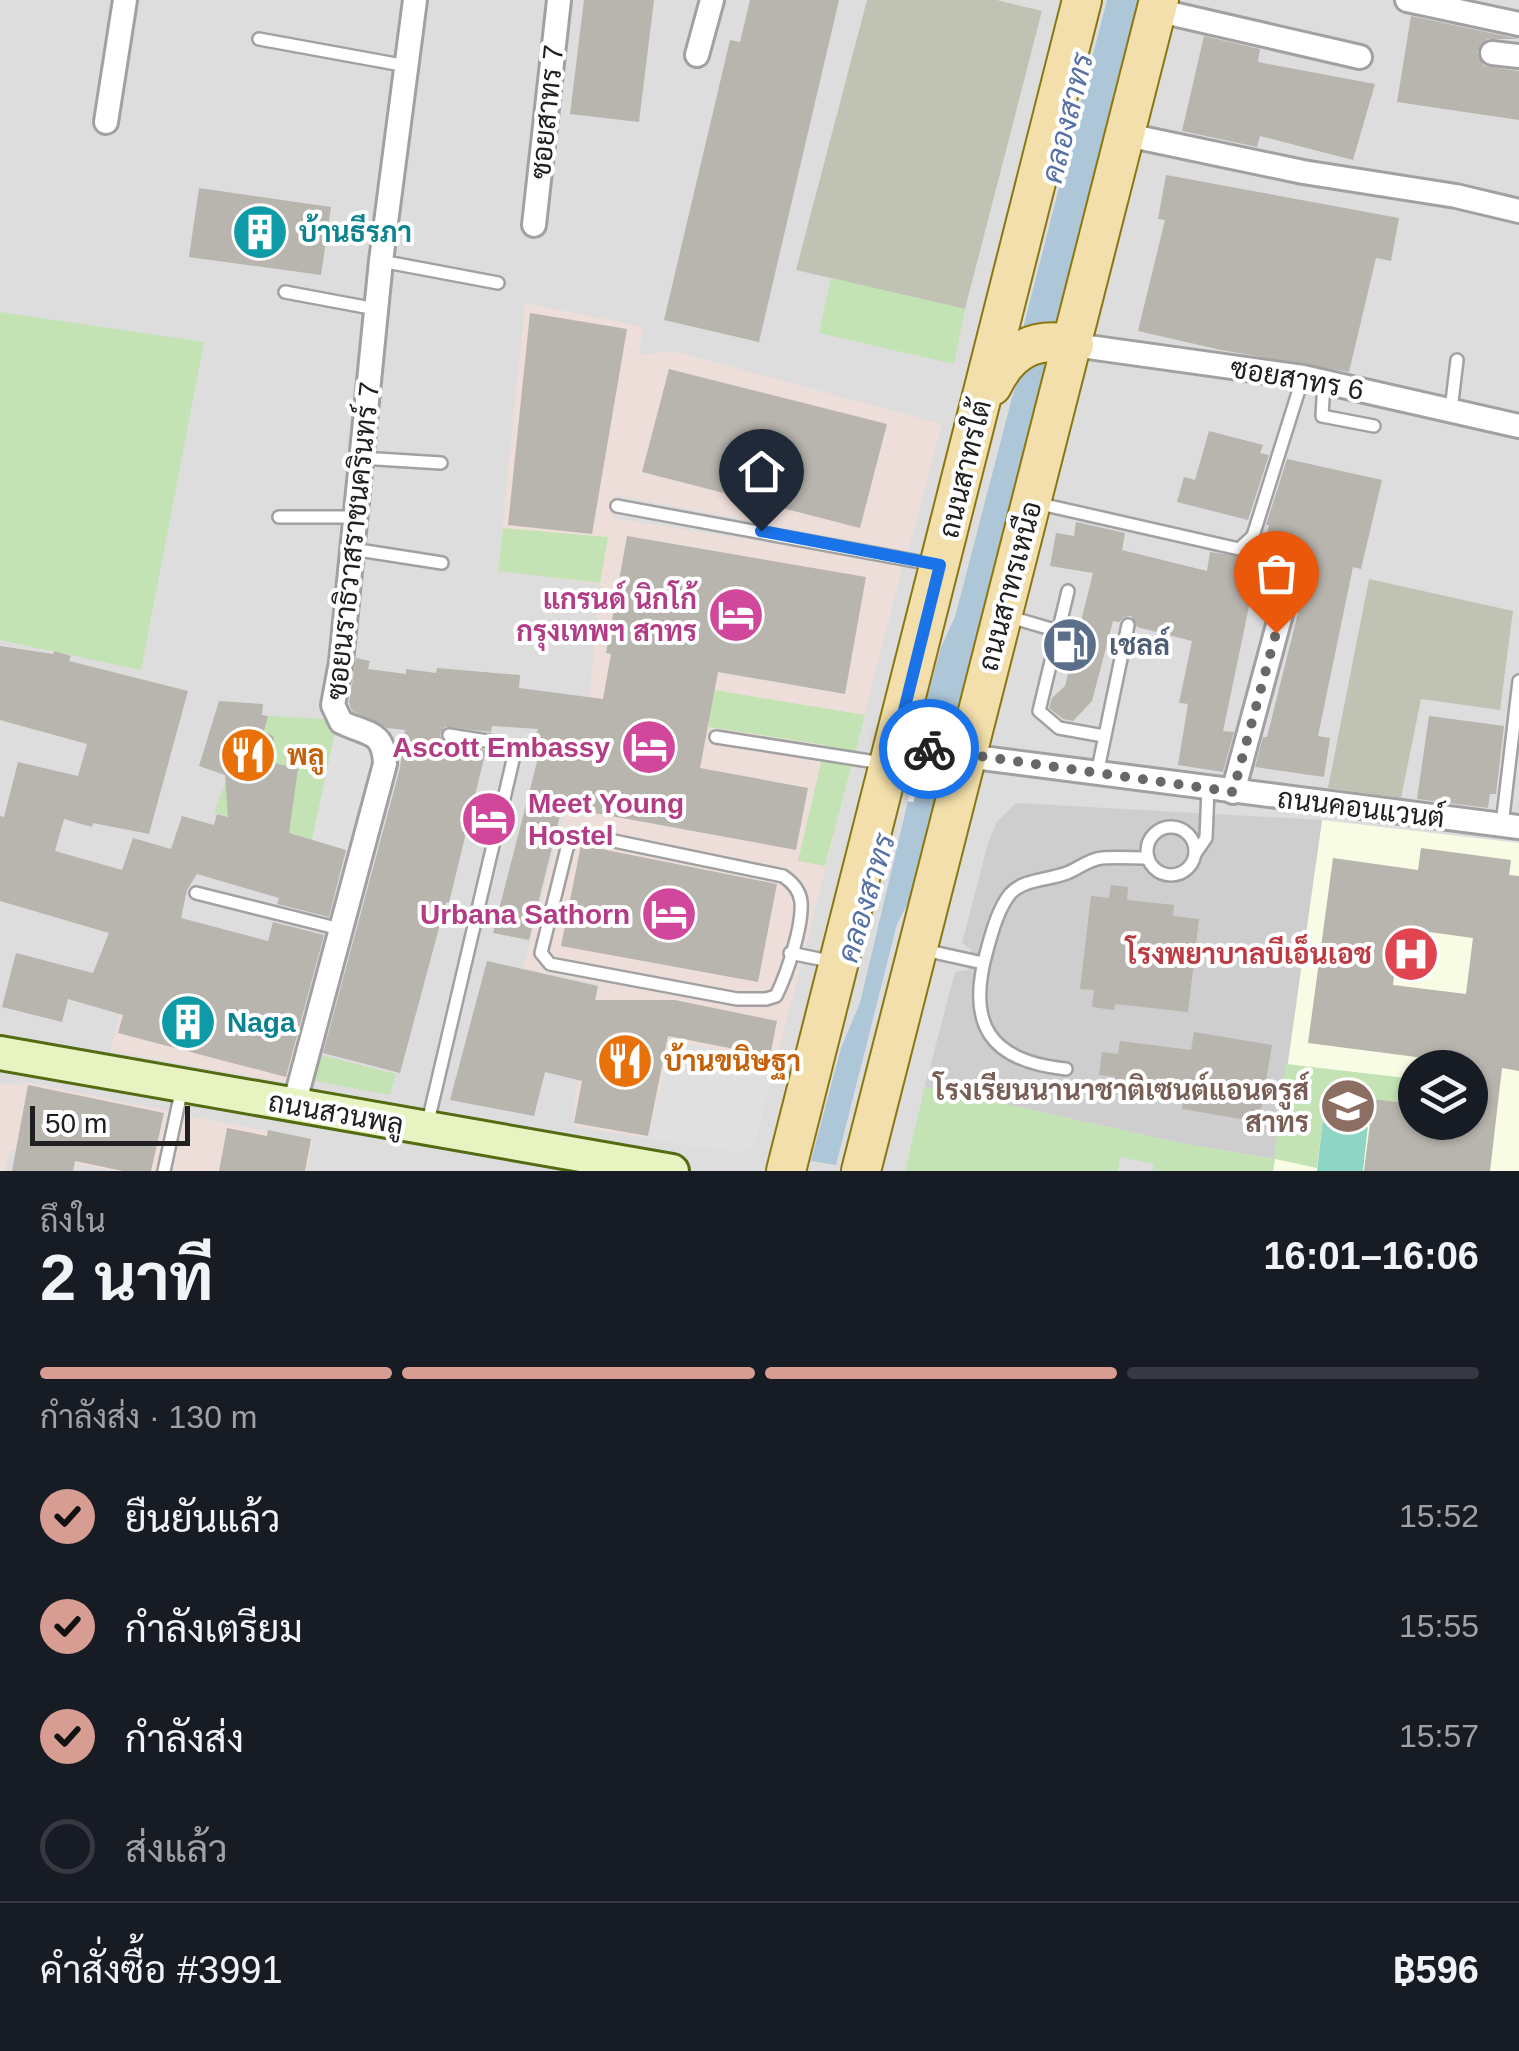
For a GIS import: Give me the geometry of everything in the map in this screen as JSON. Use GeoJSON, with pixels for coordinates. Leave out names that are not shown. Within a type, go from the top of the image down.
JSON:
{"type":"FeatureCollection","features":[{"type":"Feature","properties":{"kind":"main road","name":"ถนนสาทรใต้"},"geometry":{"type":"LineString","coordinates":[[786,1171],[838,963],[924,753],[940,565],[1082,0]]}},
{"type":"Feature","properties":{"kind":"main road","name":"ถนนสาทรเหนือ"},"geometry":{"type":"LineString","coordinates":[[861,1171],[916,949],[924,753],[1003,614],[1158,5]]}},
{"type":"Feature","properties":{"kind":"main road"},"geometry":{"type":"LineString","coordinates":[[979,411],[997,375],[1016,352],[1028,345],[1054,340],[1074,345]]}},
{"type":"Feature","properties":{"kind":"main road","name":"ถนนสวนพลู"},"geometry":{"type":"LineString","coordinates":[[0,1053],[426,1129],[479,1128],[672,1171]]}},
{"type":"Feature","properties":{"kind":"street"},"geometry":{"type":"LineString","coordinates":[[106,122],[126,0]]}},
{"type":"Feature","properties":{"kind":"street","name":"ซอยนราธิวาสราชนครินทร์ 7"},"geometry":{"type":"LineString","coordinates":[[294,1105],[385,764],[384,745],[378,738],[341,722],[333,706],[381,262],[416,0]]}},
{"type":"Feature","properties":{"kind":"street","name":"ซอยสาทร 7"},"geometry":{"type":"LineString","coordinates":[[534,225],[558,0]]}},
{"type":"Feature","properties":{"kind":"street"},"geometry":{"type":"LineString","coordinates":[[697,55],[712,0]]}},
{"type":"Feature","properties":{"kind":"street"},"geometry":{"type":"LineString","coordinates":[[1407,0],[1519,24]]}},
{"type":"Feature","properties":{"kind":"street"},"geometry":{"type":"LineString","coordinates":[[1158,5],[1360,57]]}},
{"type":"Feature","properties":{"kind":"street"},"geometry":{"type":"LineString","coordinates":[[1492,53],[1519,56]]}},
{"type":"Feature","properties":{"kind":"street"},"geometry":{"type":"LineString","coordinates":[[1127,136],[1519,211]]}},
{"type":"Feature","properties":{"kind":"street","name":"ซอยสาทร 6"},"geometry":{"type":"LineString","coordinates":[[1074,345],[1313,379],[1519,426]]}},
{"type":"Feature","properties":{"kind":"street"},"geometry":{"type":"LineString","coordinates":[[1233,792],[1295,562]]}},
{"type":"Feature","properties":{"kind":"street","name":"ถนนคอนแวนต์"},"geometry":{"type":"LineString","coordinates":[[924,753],[1511,826]]}},
{"type":"Feature","properties":{"kind":"lane"},"geometry":{"type":"LineString","coordinates":[[259,39],[407,66]]}},
{"type":"Feature","properties":{"kind":"lane"},"geometry":{"type":"LineString","coordinates":[[381,262],[498,283]]}},
{"type":"Feature","properties":{"kind":"lane"},"geometry":{"type":"LineString","coordinates":[[284,292],[376,310]]}},
{"type":"Feature","properties":{"kind":"lane"},"geometry":{"type":"LineString","coordinates":[[1451,410],[1456,360]]}},
{"type":"Feature","properties":{"kind":"lane"},"geometry":{"type":"LineString","coordinates":[[1313,379],[1322,416],[1374,426]]}},
{"type":"Feature","properties":{"kind":"lane"},"geometry":{"type":"LineString","coordinates":[[1032,502],[1244,547],[1254,536],[1313,379]]}},
{"type":"Feature","properties":{"kind":"lane"},"geometry":{"type":"LineString","coordinates":[[362,458],[441,463]]}},
{"type":"Feature","properties":{"kind":"lane"},"geometry":{"type":"LineString","coordinates":[[617,506],[940,565]]}},
{"type":"Feature","properties":{"kind":"lane"},"geometry":{"type":"LineString","coordinates":[[279,517],[355,518]]}},
{"type":"Feature","properties":{"kind":"lane"},"geometry":{"type":"LineString","coordinates":[[352,549],[442,562]]}},
{"type":"Feature","properties":{"kind":"lane"},"geometry":{"type":"LineString","coordinates":[[1068,591],[1038,711],[1059,728],[1104,736]]}},
{"type":"Feature","properties":{"kind":"lane"},"geometry":{"type":"LineString","coordinates":[[1003,614],[1058,631]]}},
{"type":"Feature","properties":{"kind":"lane"},"geometry":{"type":"LineString","coordinates":[[1097,774],[1128,624]]}},
{"type":"Feature","properties":{"kind":"lane"},"geometry":{"type":"LineString","coordinates":[[1511,826],[1519,681]]}},
{"type":"Feature","properties":{"kind":"lane"},"geometry":{"type":"LineString","coordinates":[[426,1129],[513,760],[510,748],[500,742],[449,735]]}},
{"type":"Feature","properties":{"kind":"lane"},"geometry":{"type":"LineString","coordinates":[[716,737],[924,753]]}},
{"type":"Feature","properties":{"kind":"lane"},"geometry":{"type":"LineString","coordinates":[[1195,854],[1191,838],[1172,827],[1152,836],[1146,850],[1157,871],[1173,875],[1188,868],[1206,838],[1208,789]]}},
{"type":"Feature","properties":{"kind":"lane"},"geometry":{"type":"LineString","coordinates":[[584,835],[783,876],[793,884],[801,901],[790,954],[776,996],[752,999],[550,964],[541,953],[568,848],[573,837],[584,835]]}},
{"type":"Feature","properties":{"kind":"lane"},"geometry":{"type":"LineString","coordinates":[[1066,1069],[1035,1066],[1003,1050],[987,1035],[978,1006],[983,962],[993,928],[1010,894],[1022,885],[1068,873],[1097,858],[1148,858]]}},
{"type":"Feature","properties":{"kind":"lane"},"geometry":{"type":"LineString","coordinates":[[196,893],[340,929]]}},
{"type":"Feature","properties":{"kind":"lane"},"geometry":{"type":"LineString","coordinates":[[916,949],[983,962]]}},
{"type":"Feature","properties":{"kind":"lane"},"geometry":{"type":"LineString","coordinates":[[790,954],[838,963]]}},
{"type":"Feature","properties":{"kind":"lane"},"geometry":{"type":"LineString","coordinates":[[164,1171],[183,1084]]}},
{"type":"Feature","properties":{"kind":"shaded area"},"geometry":{"type":"Polygon","coordinates":[[[0,0],[1519,0],[1519,1171],[0,1171],[0,0]]]}},
{"type":"Feature","properties":{"kind":"shaded area"},"geometry":{"type":"Polygon","coordinates":[[[867,0],[997,0],[1042,11],[965,309],[796,270],[867,0]]]}},
{"type":"Feature","properties":{"kind":"shaded area"},"geometry":{"type":"Polygon","coordinates":[[[1107,0],[1139,0],[1059,325],[1037,326],[1020,340],[1107,0]]]}},
{"type":"Feature","properties":{"kind":"shaded area"},"geometry":{"type":"Polygon","coordinates":[[[525,303],[643,327],[638,355],[673,351],[942,424],[908,551],[615,495],[612,518],[903,564],[756,1140],[748,1151],[573,1126],[575,1094],[600,984],[523,968],[586,733],[600,584],[498,571],[525,303]]]}},
{"type":"Feature","properties":{"kind":"shaded area"},"geometry":{"type":"Polygon","coordinates":[[[1032,360],[1050,361],[956,728],[938,734],[921,720],[941,647],[955,617],[1013,394],[1023,366],[1032,360]]]}},
{"type":"Feature","properties":{"kind":"shaded area"},"geometry":{"type":"Polygon","coordinates":[[[1369,579],[1513,611],[1500,710],[1421,699],[1401,798],[1328,788],[1369,579]]]}},
{"type":"Feature","properties":{"kind":"shaded area"},"geometry":{"type":"Polygon","coordinates":[[[336,728],[372,746],[376,754],[350,851],[312,840],[336,728]]]}},
{"type":"Feature","properties":{"kind":"shaded area"},"geometry":{"type":"Polygon","coordinates":[[[908,801],[936,807],[916,888],[897,924],[836,1165],[811,1161],[841,1048],[860,1003],[908,801]]]}},
{"type":"Feature","properties":{"kind":"shaded area"},"geometry":{"type":"Polygon","coordinates":[[[1016,803],[1322,820],[1274,1159],[1171,1141],[925,1086],[955,972],[968,970],[971,950],[962,943],[988,843],[996,823],[1016,803]]]}},
{"type":"Feature","properties":{"kind":"shaded area","name":"โรงพยาบาลบีเอ็นเอช"},"geometry":{"type":"Polygon","coordinates":[[[1322,820],[1519,843],[1519,1171],[1273,1171],[1322,820]]]}},
{"type":"Feature","properties":{"kind":"shaded area"},"geometry":{"type":"Polygon","coordinates":[[[135,964],[310,1012],[294,1084],[110,1051],[135,964]]]}},
{"type":"Feature","properties":{"kind":"shaded area"},"geometry":{"type":"Polygon","coordinates":[[[672,1041],[777,1060],[756,1140],[748,1151],[648,1139],[672,1041]]]}},
{"type":"Feature","properties":{"kind":"shaded area"},"geometry":{"type":"Polygon","coordinates":[[[25,1082],[169,1111],[156,1171],[113,1171],[10,1150],[5,1171],[0,1171],[0,1083],[21,1086],[25,1082]]]}},
{"type":"Feature","properties":{"kind":"shaded area"},"geometry":{"type":"Polygon","coordinates":[[[1325,1101],[1370,1106],[1363,1171],[1317,1171],[1325,1101]]]}},
{"type":"Feature","properties":{"kind":"shaded area"},"geometry":{"type":"Polygon","coordinates":[[[184,1115],[313,1140],[306,1171],[172,1171],[184,1115]]]}},
{"type":"Feature","properties":{"kind":"green space"},"geometry":{"type":"Polygon","coordinates":[[[831,278],[965,309],[954,364],[819,333],[831,278]]]}},
{"type":"Feature","properties":{"kind":"green space"},"geometry":{"type":"Polygon","coordinates":[[[0,312],[204,342],[141,670],[0,640],[0,312]]]}},
{"type":"Feature","properties":{"kind":"green space"},"geometry":{"type":"Polygon","coordinates":[[[503,528],[608,537],[600,583],[498,571],[503,528]]]}},
{"type":"Feature","properties":{"kind":"green space"},"geometry":{"type":"Polygon","coordinates":[[[714,690],[865,715],[825,866],[798,861],[825,745],[708,727],[714,690]]]}},
{"type":"Feature","properties":{"kind":"green space"},"geometry":{"type":"Polygon","coordinates":[[[268,716],[326,719],[336,728],[312,840],[214,812],[226,782],[271,762],[264,731],[268,716]]]}},
{"type":"Feature","properties":{"kind":"green space"},"geometry":{"type":"Polygon","coordinates":[[[317,1054],[396,1074],[390,1095],[310,1080],[317,1054]]]}},
{"type":"Feature","properties":{"kind":"green space"},"geometry":{"type":"Polygon","coordinates":[[[1286,1064],[1398,1077],[1398,1102],[1373,1099],[1370,1106],[1325,1101],[1317,1168],[1275,1159],[1273,1171],[1153,1171],[1153,1164],[1120,1157],[1118,1171],[905,1171],[925,1086],[1171,1141],[1274,1159],[1286,1064]]]}},
{"type":"Feature","properties":{"kind":"pier"},"geometry":{"type":"Polygon","coordinates":[[[921,720],[938,734],[956,728],[936,807],[908,801],[921,720]]]}},
{"type":"Feature","properties":{"kind":"building"},"geometry":{"type":"Polygon","coordinates":[[[584,0],[654,0],[639,122],[570,114],[584,0]]]}},
{"type":"Feature","properties":{"kind":"building"},"geometry":{"type":"Polygon","coordinates":[[[750,0],[839,0],[759,342],[664,320],[730,40],[740,42],[750,0]]]}},
{"type":"Feature","properties":{"kind":"building"},"geometry":{"type":"Polygon","coordinates":[[[1411,16],[1519,39],[1487,39],[1477,52],[1484,66],[1519,71],[1519,120],[1397,102],[1411,16]]]}},
{"type":"Feature","properties":{"kind":"building"},"geometry":{"type":"Polygon","coordinates":[[[1204,36],[1260,49],[1258,62],[1375,84],[1353,160],[1260,136],[1257,147],[1182,131],[1204,36]]]}},
{"type":"Feature","properties":{"kind":"building"},"geometry":{"type":"Polygon","coordinates":[[[1166,175],[1399,218],[1391,261],[1376,258],[1349,372],[1138,331],[1165,220],[1158,219],[1166,175]]]}},
{"type":"Feature","properties":{"kind":"building","name":"บ้านธีรภา"},"geometry":{"type":"Polygon","coordinates":[[[199,188],[331,207],[321,275],[189,257],[199,188]]]}},
{"type":"Feature","properties":{"kind":"building"},"geometry":{"type":"Polygon","coordinates":[[[530,313],[627,329],[592,534],[508,525],[530,313]]]}},
{"type":"Feature","properties":{"kind":"building"},"geometry":{"type":"Polygon","coordinates":[[[669,369],[887,424],[860,528],[642,472],[669,369]]]}},
{"type":"Feature","properties":{"kind":"building"},"geometry":{"type":"Polygon","coordinates":[[[1209,431],[1263,445],[1260,453],[1269,455],[1248,520],[1177,502],[1184,477],[1195,480],[1209,431]]]}},
{"type":"Feature","properties":{"kind":"building"},"geometry":{"type":"Polygon","coordinates":[[[1287,459],[1382,480],[1361,569],[1353,567],[1318,736],[1330,738],[1324,777],[1255,767],[1263,737],[1267,737],[1310,565],[1306,552],[1300,548],[1284,552],[1264,547],[1266,525],[1287,459]]]}},
{"type":"Feature","properties":{"kind":"building"},"geometry":{"type":"Polygon","coordinates":[[[1076,522],[1125,533],[1122,550],[1207,571],[1210,552],[1259,559],[1223,731],[1234,732],[1223,772],[1178,765],[1188,704],[1179,703],[1192,641],[1137,627],[1131,616],[1113,621],[1092,701],[1073,721],[1063,719],[1049,708],[1052,698],[1065,686],[1093,573],[1050,566],[1056,533],[1074,536],[1076,522]]]}},
{"type":"Feature","properties":{"kind":"building"},"geometry":{"type":"Polygon","coordinates":[[[627,536],[866,577],[845,694],[718,672],[700,768],[808,788],[796,850],[562,807],[529,940],[493,933],[540,750],[531,748],[538,729],[492,726],[491,732],[445,727],[440,735],[444,743],[486,750],[449,903],[446,902],[400,1073],[323,1053],[400,768],[405,730],[387,728],[352,711],[349,703],[356,658],[370,661],[368,669],[406,674],[406,669],[436,673],[437,668],[520,675],[519,688],[603,699],[611,654],[606,653],[627,536]]]}},
{"type":"Feature","properties":{"kind":"building"},"geometry":{"type":"Polygon","coordinates":[[[0,646],[53,654],[54,651],[71,656],[69,661],[188,691],[149,834],[93,823],[92,827],[64,819],[55,851],[122,870],[133,838],[171,849],[182,816],[214,825],[217,814],[228,817],[225,775],[199,766],[219,701],[263,704],[262,715],[268,716],[264,731],[274,737],[271,762],[298,769],[289,833],[346,850],[329,917],[277,904],[279,898],[197,874],[187,890],[181,918],[268,941],[273,922],[324,935],[286,1077],[118,1033],[123,1015],[68,999],[62,1022],[2,1007],[16,953],[93,973],[109,933],[0,901],[0,816],[4,817],[18,762],[78,776],[87,744],[0,720],[0,646]]]}},
{"type":"Feature","properties":{"kind":"building"},"geometry":{"type":"Polygon","coordinates":[[[1429,716],[1504,726],[1496,794],[1490,794],[1488,808],[1417,799],[1429,716]]]}},
{"type":"Feature","properties":{"kind":"building","name":"Urbana Sathorn"},"geometry":{"type":"Polygon","coordinates":[[[581,845],[777,884],[758,982],[561,946],[581,845]]]}},
{"type":"Feature","properties":{"kind":"building","name":"โรงพยาบาลบีเอ็นเอช"},"geometry":{"type":"Polygon","coordinates":[[[1421,848],[1511,860],[1509,875],[1519,876],[1519,1071],[1502,1068],[1490,1171],[1364,1171],[1373,1099],[1398,1102],[1398,1140],[1488,1140],[1488,1050],[1398,1050],[1398,1055],[1308,1043],[1333,858],[1418,870],[1421,848]],[[1400,928],[1393,985],[1466,994],[1473,938],[1400,928]]]}},
{"type":"Feature","properties":{"kind":"building"},"geometry":{"type":"Polygon","coordinates":[[[1111,885],[1128,887],[1127,900],[1174,905],[1173,916],[1199,919],[1188,1012],[1115,1004],[1114,1010],[1092,1007],[1094,990],[1080,989],[1091,896],[1109,898],[1111,885]]]}},
{"type":"Feature","properties":{"kind":"building"},"geometry":{"type":"Polygon","coordinates":[[[487,961],[598,986],[595,1000],[675,1000],[777,1021],[770,1056],[668,1036],[648,1136],[574,1123],[582,1081],[545,1072],[534,1116],[450,1100],[487,961]]]}},
{"type":"Feature","properties":{"kind":"building"},"geometry":{"type":"Polygon","coordinates":[[[1194,1032],[1272,1045],[1259,1122],[1182,1109],[1183,1102],[1113,1093],[1115,1077],[1099,1075],[1102,1052],[1118,1054],[1120,1041],[1191,1050],[1194,1032]]]}},
{"type":"Feature","properties":{"kind":"building"},"geometry":{"type":"Polygon","coordinates":[[[28,1085],[164,1113],[151,1171],[123,1171],[75,1161],[73,1171],[12,1171],[28,1085]]]}},
{"type":"Feature","properties":{"kind":"building"},"geometry":{"type":"Polygon","coordinates":[[[227,1128],[267,1136],[268,1130],[311,1139],[305,1171],[219,1171],[227,1128]]]}},
{"type":"Feature","properties":{"kind":"waterway","name":"คลองสาทร"},"geometry":{"type":"LineString","coordinates":[[917,833],[940,743]]}},
{"type":"Feature","properties":{"kind":"way so far"},"geometry":{"type":"LineString","coordinates":[[929,749],[1233,792],[1276,633]]}},
{"type":"Feature","properties":{"kind":"place","name":"บ้านธีรภา"},"geometry":{"type":"Point","coordinates":[260,232]}},
{"type":"Feature","properties":{"kind":"place","name":"แกรนด์ นิกโก้ กรุงเทพฯ สาทร"},"geometry":{"type":"Point","coordinates":[736,615]}},
{"type":"Feature","properties":{"kind":"place","name":"เชลล์"},"geometry":{"type":"Point","coordinates":[1070,645]}},
{"type":"Feature","properties":{"kind":"place","name":"Ascott Embassy"},"geometry":{"type":"Point","coordinates":[649,747]}},
{"type":"Feature","properties":{"kind":"place","name":"พลู"},"geometry":{"type":"Point","coordinates":[248,755]}},
{"type":"Feature","properties":{"kind":"place","name":"Meet Young Hostel"},"geometry":{"type":"Point","coordinates":[489,819]}},
{"type":"Feature","properties":{"kind":"place","name":"Urbana Sathorn"},"geometry":{"type":"Point","coordinates":[669,914]}},
{"type":"Feature","properties":{"kind":"place","name":"โรงพยาบาลบีเอ็นเอช"},"geometry":{"type":"Point","coordinates":[1411,954]}},
{"type":"Feature","properties":{"kind":"place","name":"Naga"},"geometry":{"type":"Point","coordinates":[188,1022]}},
{"type":"Feature","properties":{"kind":"place","name":"บ้านขนิษฐา"},"geometry":{"type":"Point","coordinates":[625,1061]}},
{"type":"Feature","properties":{"kind":"place","name":"โรงเรียนนานาชาติเซนต์แอนดรูส์ สาทร"},"geometry":{"type":"Point","coordinates":[1348,1106]}},
{"type":"Feature","properties":{"kind":"route"},"geometry":{"type":"LineString","coordinates":[[761,531],[940,565],[896,743],[929,749]]}}]}
